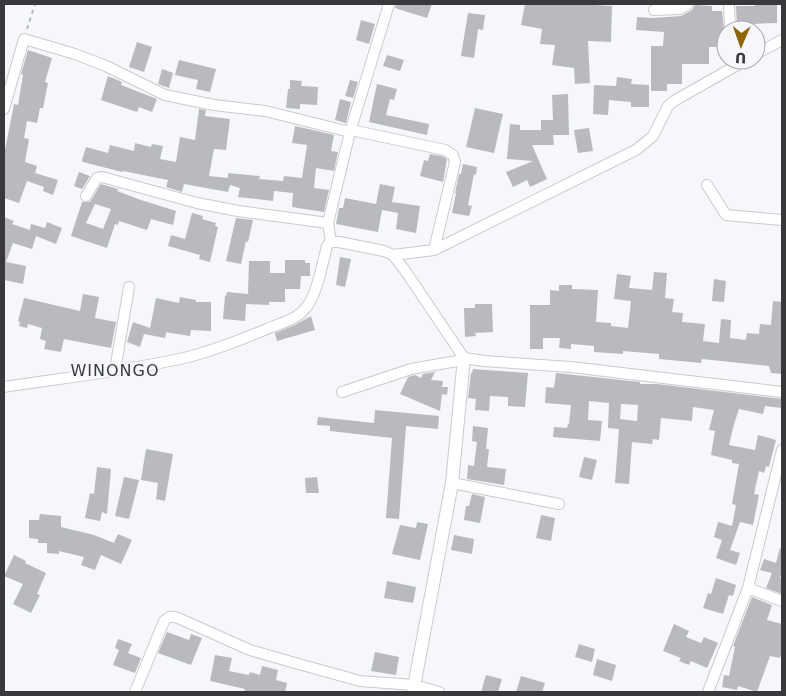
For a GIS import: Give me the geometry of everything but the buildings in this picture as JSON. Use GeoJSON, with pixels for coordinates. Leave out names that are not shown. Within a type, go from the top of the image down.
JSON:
{"type":"FeatureCollection","features":[{"type":"Feature","properties":{"kind":"street"},"geometry":{"type":"LineString","coordinates":[[331,242],[328,223],[350,131],[389,4]]}},
{"type":"Feature","properties":{"kind":"street"},"geometry":{"type":"LineString","coordinates":[[654,10],[680,9],[688,4]]}},
{"type":"Feature","properties":{"kind":"street"},"geometry":{"type":"LineString","coordinates":[[729,4],[730,20]]}},
{"type":"Feature","properties":{"kind":"street"},"geometry":{"type":"LineString","coordinates":[[4,109],[24,39],[75,54],[106,66],[164,95],[214,105],[265,112],[445,150],[452,155],[455,162],[434,250]]}},
{"type":"Feature","properties":{"kind":"street"},"geometry":{"type":"LineString","coordinates":[[766,49],[782,40]]}},
{"type":"Feature","properties":{"kind":"street"},"geometry":{"type":"LineString","coordinates":[[393,255],[434,250],[636,150],[653,136],[668,106],[726,70]]}},
{"type":"Feature","properties":{"kind":"street"},"geometry":{"type":"LineString","coordinates":[[86,196],[93,182],[97,178],[102,177],[205,205],[328,223]]}},
{"type":"Feature","properties":{"kind":"street"},"geometry":{"type":"LineString","coordinates":[[708,185],[726,215],[782,220]]}},
{"type":"Feature","properties":{"kind":"street"},"geometry":{"type":"LineString","coordinates":[[4,387],[186,358],[262,331],[302,313],[306,309],[312,296],[327,246],[331,242],[384,251],[393,255],[461,355],[452,483],[413,689]]}},
{"type":"Feature","properties":{"kind":"street"},"geometry":{"type":"LineString","coordinates":[[116,370],[129,287]]}},
{"type":"Feature","properties":{"kind":"street"},"geometry":{"type":"LineString","coordinates":[[342,392],[461,355],[484,362],[571,367],[782,392]]}},
{"type":"Feature","properties":{"kind":"street"},"geometry":{"type":"LineString","coordinates":[[708,692],[748,588],[782,450]]}},
{"type":"Feature","properties":{"kind":"street"},"geometry":{"type":"LineString","coordinates":[[452,483],[559,504]]}},
{"type":"Feature","properties":{"kind":"street"},"geometry":{"type":"LineString","coordinates":[[748,588],[782,601]]}},
{"type":"Feature","properties":{"kind":"street"},"geometry":{"type":"LineString","coordinates":[[135,692],[164,621],[169,617],[173,617],[250,650],[360,681],[440,692]]}},
{"type":"Feature","properties":{"kind":"path"},"geometry":{"type":"LineString","coordinates":[[24,39],[35,4]]}},
{"type":"Feature","properties":{"kind":"district","name":"WINONGO"},"geometry":{"type":"Point","coordinates":[115,370]}}]}
